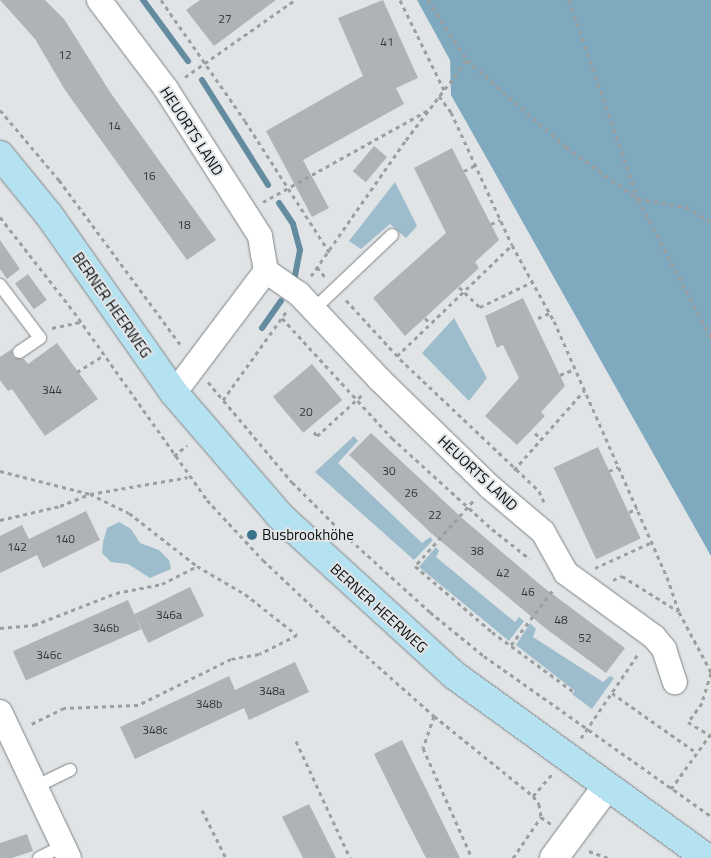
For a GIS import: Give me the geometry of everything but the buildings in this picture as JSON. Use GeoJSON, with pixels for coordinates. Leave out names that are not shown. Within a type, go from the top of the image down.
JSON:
{"type":"FeatureCollection","features":[{"type":"Feature","properties":{"kind":"main road","name":"BERNER HEERWEG"},"geometry":{"type":"LineString","coordinates":[[0,155],[49,215],[174,393],[280,516],[385,615],[454,675],[707,858]]}},
{"type":"Feature","properties":{"kind":"street","name":"HEUORTS LAND"},"geometry":{"type":"LineString","coordinates":[[99,0],[166,89],[260,236],[266,271],[306,302],[379,379],[490,487],[543,532],[577,572],[654,636],[664,649],[675,682]]}},
{"type":"Feature","properties":{"kind":"street"},"geometry":{"type":"LineString","coordinates":[[174,393],[266,271]]}},
{"type":"Feature","properties":{"kind":"street"},"geometry":{"type":"LineString","coordinates":[[0,712],[66,852]]}},
{"type":"Feature","properties":{"kind":"street"},"geometry":{"type":"LineString","coordinates":[[554,858],[607,786]]}},
{"type":"Feature","properties":{"kind":"lane"},"geometry":{"type":"LineString","coordinates":[[306,302],[336,288],[392,235]]}},
{"type":"Feature","properties":{"kind":"lane"},"geometry":{"type":"LineString","coordinates":[[0,285],[40,338],[19,352]]}},
{"type":"Feature","properties":{"kind":"lane"},"geometry":{"type":"LineString","coordinates":[[35,787],[70,770]]}},
{"type":"Feature","properties":{"kind":"lane"},"geometry":{"type":"LineString","coordinates":[[38,858],[66,852]]}},
{"type":"Feature","properties":{"kind":"path"},"geometry":{"type":"LineString","coordinates":[[161,0],[206,64],[329,252]]}},
{"type":"Feature","properties":{"kind":"path"},"geometry":{"type":"LineString","coordinates":[[206,64],[295,0]]}},
{"type":"Feature","properties":{"kind":"path"},"geometry":{"type":"LineString","coordinates":[[400,0],[444,90]]}},
{"type":"Feature","properties":{"kind":"path"},"geometry":{"type":"LineString","coordinates":[[428,0],[467,60],[566,147],[638,199],[686,207],[711,222]]}},
{"type":"Feature","properties":{"kind":"path"},"geometry":{"type":"LineString","coordinates":[[569,0],[638,199],[711,338]]}},
{"type":"Feature","properties":{"kind":"path"},"geometry":{"type":"LineString","coordinates":[[222,400],[306,302],[317,267],[467,60]]}},
{"type":"Feature","properties":{"kind":"path"},"geometry":{"type":"LineString","coordinates":[[440,96],[451,112],[512,246],[550,313],[652,542],[679,612],[711,672],[702,703],[688,722],[710,736],[671,789]]}},
{"type":"Feature","properties":{"kind":"path"},"geometry":{"type":"LineString","coordinates":[[286,188],[430,109]]}},
{"type":"Feature","properties":{"kind":"path"},"geometry":{"type":"LineString","coordinates":[[0,110],[59,180],[186,351]]}},
{"type":"Feature","properties":{"kind":"path"},"geometry":{"type":"LineString","coordinates":[[464,171],[476,165]]}},
{"type":"Feature","properties":{"kind":"path"},"geometry":{"type":"LineString","coordinates":[[491,224],[500,220]]}},
{"type":"Feature","properties":{"kind":"path"},"geometry":{"type":"LineString","coordinates":[[397,356],[512,246]]}},
{"type":"Feature","properties":{"kind":"path"},"geometry":{"type":"LineString","coordinates":[[314,432],[317,436],[400,359],[317,267]]}},
{"type":"Feature","properties":{"kind":"path"},"geometry":{"type":"LineString","coordinates":[[459,286],[480,307],[532,282]]}},
{"type":"Feature","properties":{"kind":"path"},"geometry":{"type":"LineString","coordinates":[[538,318],[550,313]]}},
{"type":"Feature","properties":{"kind":"path"},"geometry":{"type":"LineString","coordinates":[[425,318],[430,323]]}},
{"type":"Feature","properties":{"kind":"path"},"geometry":{"type":"LineString","coordinates":[[52,328],[81,322]]}},
{"type":"Feature","properties":{"kind":"path"},"geometry":{"type":"LineString","coordinates":[[77,372],[104,355]]}},
{"type":"Feature","properties":{"kind":"path"},"geometry":{"type":"LineString","coordinates":[[560,376],[575,369]]}},
{"type":"Feature","properties":{"kind":"path"},"geometry":{"type":"LineString","coordinates":[[206,378],[222,400],[292,482],[415,599],[484,656],[711,816]]}},
{"type":"Feature","properties":{"kind":"path"},"geometry":{"type":"LineString","coordinates":[[514,470],[584,391]]}},
{"type":"Feature","properties":{"kind":"path"},"geometry":{"type":"LineString","coordinates":[[535,433],[542,439]]}},
{"type":"Feature","properties":{"kind":"path"},"geometry":{"type":"LineString","coordinates":[[609,471],[618,467]]}},
{"type":"Feature","properties":{"kind":"path"},"geometry":{"type":"LineString","coordinates":[[0,471],[90,494],[129,513],[197,566],[245,594],[297,635],[260,654],[231,659],[138,705],[64,708],[10,734]]}},
{"type":"Feature","properties":{"kind":"path"},"geometry":{"type":"LineString","coordinates":[[0,520],[60,506],[90,494],[188,477]]}},
{"type":"Feature","properties":{"kind":"path"},"geometry":{"type":"LineString","coordinates":[[490,487],[471,503],[414,566],[574,692]]}},
{"type":"Feature","properties":{"kind":"path"},"geometry":{"type":"LineString","coordinates":[[629,512],[637,509]]}},
{"type":"Feature","properties":{"kind":"path"},"geometry":{"type":"LineString","coordinates":[[511,644],[577,572],[652,542]]}},
{"type":"Feature","properties":{"kind":"path"},"geometry":{"type":"LineString","coordinates":[[0,628],[34,625],[116,593],[162,584],[197,566]]}},
{"type":"Feature","properties":{"kind":"path"},"geometry":{"type":"LineString","coordinates":[[588,728],[639,653]]}},
{"type":"Feature","properties":{"kind":"path"},"geometry":{"type":"LineString","coordinates":[[612,693],[697,753]]}},
{"type":"Feature","properties":{"kind":"path"},"geometry":{"type":"LineString","coordinates":[[434,716],[423,748],[472,858]]}},
{"type":"Feature","properties":{"kind":"path"},"geometry":{"type":"LineString","coordinates":[[296,742],[350,858]]}},
{"type":"Feature","properties":{"kind":"path"},"geometry":{"type":"LineString","coordinates":[[202,810],[226,858]]}},
{"type":"Feature","properties":{"kind":"path"},"geometry":{"type":"LineString","coordinates":[[513,858],[541,817]]}},
{"type":"Feature","properties":{"kind":"path"},"geometry":{"type":"LineString","coordinates":[[592,853],[608,858]]}},
{"type":"Feature","properties":{"kind":"shaded area"},"geometry":{"type":"Polygon","coordinates":[[[417,0],[711,0],[711,556],[451,95],[450,60],[417,0]]]}},
{"type":"Feature","properties":{"kind":"shaded area"},"geometry":{"type":"Polygon","coordinates":[[[395,182],[417,226],[406,238],[390,224],[361,249],[349,241],[395,182]]]}},
{"type":"Feature","properties":{"kind":"shaded area"},"geometry":{"type":"Polygon","coordinates":[[[454,318],[487,378],[469,401],[422,353],[454,318]]]}},
{"type":"Feature","properties":{"kind":"shaded area"},"geometry":{"type":"Polygon","coordinates":[[[354,436],[358,441],[338,463],[422,543],[430,537],[433,540],[414,560],[315,472],[354,436]]]}},
{"type":"Feature","properties":{"kind":"shaded area"},"geometry":{"type":"Polygon","coordinates":[[[119,522],[131,529],[140,543],[159,550],[169,560],[171,569],[150,578],[128,564],[111,562],[102,553],[103,542],[107,528],[119,522]]]}},
{"type":"Feature","properties":{"kind":"shaded area"},"geometry":{"type":"Polygon","coordinates":[[[436,547],[439,551],[436,557],[515,622],[519,617],[524,621],[509,641],[419,567],[436,547]]]}},
{"type":"Feature","properties":{"kind":"shaded area"},"geometry":{"type":"Polygon","coordinates":[[[530,623],[536,629],[533,637],[603,682],[610,676],[614,678],[592,709],[572,694],[575,691],[516,645],[530,623]]]}},
{"type":"Feature","properties":{"kind":"waterway"},"geometry":{"type":"LineString","coordinates":[[143,0],[188,61]]}},
{"type":"Feature","properties":{"kind":"waterway"},"geometry":{"type":"LineString","coordinates":[[202,80],[268,185]]}},
{"type":"Feature","properties":{"kind":"waterway"},"geometry":{"type":"LineString","coordinates":[[279,203],[293,224],[300,250],[294,280]]}},
{"type":"Feature","properties":{"kind":"waterway"},"geometry":{"type":"LineString","coordinates":[[262,328],[281,301]]}},
{"type":"Feature","properties":{"kind":"place","name":"Busbrookhöhe"},"geometry":{"type":"Point","coordinates":[252,535]}}]}
